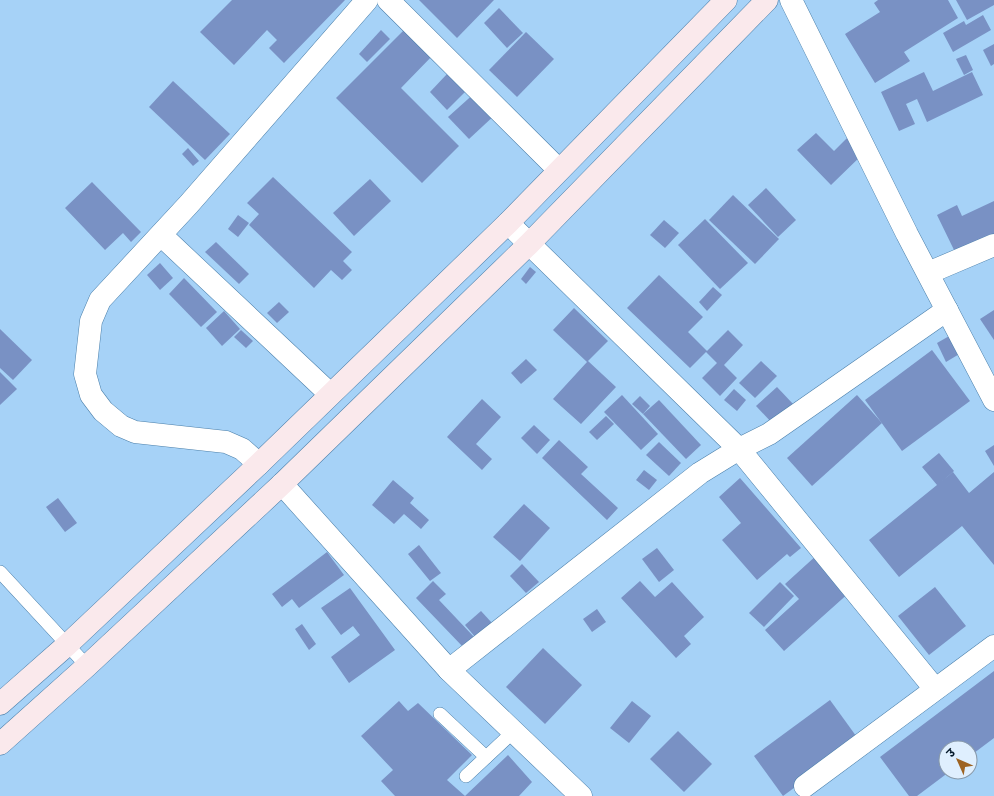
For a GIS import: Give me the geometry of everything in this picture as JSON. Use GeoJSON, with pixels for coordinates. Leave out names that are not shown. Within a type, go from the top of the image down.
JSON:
{"type":"FeatureCollection","features":[{"type":"Feature","properties":{"kind":"street"},"geometry":{"type":"LineString","coordinates":[[259,464],[242,449],[226,442],[155,435],[128,429],[121,426],[103,411],[91,395],[85,374],[91,321],[100,300],[161,236],[367,0]]}},
{"type":"Feature","properties":{"kind":"street"},"geometry":{"type":"LineString","coordinates":[[388,0],[559,170]]}},
{"type":"Feature","properties":{"kind":"street"},"geometry":{"type":"LineString","coordinates":[[0,704],[67,645],[259,464],[508,223],[726,0]]}},
{"type":"Feature","properties":{"kind":"street"},"geometry":{"type":"LineString","coordinates":[[0,744],[87,666],[282,484],[529,244],[767,0]]}},
{"type":"Feature","properties":{"kind":"street"},"geometry":{"type":"LineString","coordinates":[[791,0],[928,273],[994,400]]}},
{"type":"Feature","properties":{"kind":"street"},"geometry":{"type":"LineString","coordinates":[[508,223],[739,449],[936,689]]}},
{"type":"Feature","properties":{"kind":"street"},"geometry":{"type":"LineString","coordinates":[[161,236],[330,394]]}},
{"type":"Feature","properties":{"kind":"street"},"geometry":{"type":"LineString","coordinates":[[928,273],[994,245]]}},
{"type":"Feature","properties":{"kind":"street"},"geometry":{"type":"LineString","coordinates":[[449,670],[700,473],[739,449],[769,434],[947,310]]}},
{"type":"Feature","properties":{"kind":"street"},"geometry":{"type":"LineString","coordinates":[[282,484],[449,670],[581,796]]}},
{"type":"Feature","properties":{"kind":"street"},"geometry":{"type":"LineString","coordinates":[[805,786],[994,646]]}},
{"type":"Feature","properties":{"kind":"lane"},"geometry":{"type":"LineString","coordinates":[[0,572],[87,666]]}},
{"type":"Feature","properties":{"kind":"lane"},"geometry":{"type":"LineString","coordinates":[[440,714],[486,757]]}},
{"type":"Feature","properties":{"kind":"lane"},"geometry":{"type":"LineString","coordinates":[[466,776],[513,732]]}},
{"type":"Feature","properties":{"kind":"building"},"geometry":{"type":"Polygon","coordinates":[[[232,0],[345,0],[284,63],[269,48],[277,40],[267,30],[234,65],[200,32],[232,0]]]}},
{"type":"Feature","properties":{"kind":"building"},"geometry":{"type":"Polygon","coordinates":[[[419,0],[494,0],[457,38],[419,0]]]}},
{"type":"Feature","properties":{"kind":"building"},"geometry":{"type":"Polygon","coordinates":[[[878,0],[948,0],[958,18],[904,52],[910,61],[875,83],[845,34],[880,12],[874,3],[878,0]]]}},
{"type":"Feature","properties":{"kind":"building"},"geometry":{"type":"Polygon","coordinates":[[[956,0],[994,0],[994,5],[967,20],[956,0]]]}},
{"type":"Feature","properties":{"kind":"building"},"geometry":{"type":"Polygon","coordinates":[[[499,8],[523,33],[507,48],[484,23],[499,8]]]}},
{"type":"Feature","properties":{"kind":"building"},"geometry":{"type":"Polygon","coordinates":[[[983,15],[991,30],[953,52],[943,33],[964,21],[966,25],[983,15]]]}},
{"type":"Feature","properties":{"kind":"building"},"geometry":{"type":"Polygon","coordinates":[[[408,26],[435,53],[401,88],[459,146],[422,183],[336,98],[408,26]]]}},
{"type":"Feature","properties":{"kind":"building"},"geometry":{"type":"Polygon","coordinates":[[[381,30],[390,39],[367,62],[359,54],[381,30]]]}},
{"type":"Feature","properties":{"kind":"building"},"geometry":{"type":"Polygon","coordinates":[[[526,32],[554,59],[517,97],[489,70],[526,32]]]}},
{"type":"Feature","properties":{"kind":"building"},"geometry":{"type":"Polygon","coordinates":[[[994,44],[994,64],[991,66],[983,50],[994,44]]]}},
{"type":"Feature","properties":{"kind":"building"},"geometry":{"type":"Polygon","coordinates":[[[966,55],[973,70],[964,75],[956,59],[966,55]]]}},
{"type":"Feature","properties":{"kind":"building"},"geometry":{"type":"Polygon","coordinates":[[[924,72],[933,91],[972,72],[983,95],[927,122],[917,99],[906,104],[915,124],[899,131],[881,92],[924,72]]]}},
{"type":"Feature","properties":{"kind":"building"},"geometry":{"type":"Polygon","coordinates":[[[447,74],[465,92],[447,110],[430,92],[447,74]]]}},
{"type":"Feature","properties":{"kind":"building"},"geometry":{"type":"Polygon","coordinates":[[[173,81],[230,134],[205,160],[149,107],[173,81]]]}},
{"type":"Feature","properties":{"kind":"building"},"geometry":{"type":"Polygon","coordinates":[[[477,91],[497,113],[469,139],[448,117],[477,91]]]}},
{"type":"Feature","properties":{"kind":"building"},"geometry":{"type":"Polygon","coordinates":[[[816,133],[834,151],[849,136],[865,152],[831,185],[797,150],[816,133]]]}},
{"type":"Feature","properties":{"kind":"building"},"geometry":{"type":"Polygon","coordinates":[[[188,148],[199,161],[193,166],[182,154],[188,148]]]}},
{"type":"Feature","properties":{"kind":"building"},"geometry":{"type":"Polygon","coordinates":[[[273,177],[352,252],[343,261],[352,270],[342,280],[331,270],[314,288],[249,225],[259,214],[247,203],[273,177]]]}},
{"type":"Feature","properties":{"kind":"building"},"geometry":{"type":"Polygon","coordinates":[[[370,179],[391,201],[354,236],[333,213],[370,179]]]}},
{"type":"Feature","properties":{"kind":"building"},"geometry":{"type":"Polygon","coordinates":[[[92,182],[141,232],[131,242],[123,233],[105,250],[65,208],[92,182]]]}},
{"type":"Feature","properties":{"kind":"building"},"geometry":{"type":"Polygon","coordinates":[[[766,188],[796,220],[778,237],[748,205],[766,188]]]}},
{"type":"Feature","properties":{"kind":"building"},"geometry":{"type":"Polygon","coordinates":[[[733,195],[779,239],[755,264],[709,220],[733,195]]]}},
{"type":"Feature","properties":{"kind":"building"},"geometry":{"type":"Polygon","coordinates":[[[994,201],[994,234],[955,252],[937,215],[957,205],[962,216],[994,201]]]}},
{"type":"Feature","properties":{"kind":"building"},"geometry":{"type":"Polygon","coordinates":[[[238,215],[249,223],[238,237],[228,229],[238,215]]]}},
{"type":"Feature","properties":{"kind":"building"},"geometry":{"type":"Polygon","coordinates":[[[705,219],[748,263],[720,289],[678,245],[705,219]]]}},
{"type":"Feature","properties":{"kind":"building"},"geometry":{"type":"Polygon","coordinates":[[[664,220],[679,233],[665,248],[650,235],[664,220]]]}},
{"type":"Feature","properties":{"kind":"building"},"geometry":{"type":"Polygon","coordinates":[[[216,242],[249,274],[239,284],[205,252],[216,242]]]}},
{"type":"Feature","properties":{"kind":"building"},"geometry":{"type":"Polygon","coordinates":[[[160,263],[173,278],[160,290],[147,275],[160,263]]]}},
{"type":"Feature","properties":{"kind":"building"},"geometry":{"type":"Polygon","coordinates":[[[530,267],[536,272],[526,284],[521,279],[530,267]]]}},
{"type":"Feature","properties":{"kind":"building"},"geometry":{"type":"Polygon","coordinates":[[[659,275],[703,317],[688,332],[707,351],[728,330],[743,345],[724,365],[737,378],[720,396],[702,378],[717,363],[706,352],[690,368],[627,308],[659,275]]]}},
{"type":"Feature","properties":{"kind":"building"},"geometry":{"type":"Polygon","coordinates":[[[184,278],[217,312],[201,327],[169,294],[184,278]]]}},
{"type":"Feature","properties":{"kind":"building"},"geometry":{"type":"Polygon","coordinates":[[[713,287],[722,295],[707,311],[699,302],[713,287]]]}},
{"type":"Feature","properties":{"kind":"building"},"geometry":{"type":"Polygon","coordinates":[[[279,302],[289,312],[277,323],[267,313],[279,302]]]}},
{"type":"Feature","properties":{"kind":"building"},"geometry":{"type":"Polygon","coordinates":[[[574,308],[608,341],[588,361],[616,387],[581,424],[553,399],[587,362],[553,330],[574,308]]]}},
{"type":"Feature","properties":{"kind":"building"},"geometry":{"type":"Polygon","coordinates":[[[994,310],[994,340],[980,319],[994,310]]]}},
{"type":"Feature","properties":{"kind":"building"},"geometry":{"type":"Polygon","coordinates":[[[224,311],[240,329],[222,346],[206,328],[224,311]]]}},
{"type":"Feature","properties":{"kind":"building"},"geometry":{"type":"Polygon","coordinates":[[[0,329],[32,360],[13,380],[0,368],[0,329]]]}},
{"type":"Feature","properties":{"kind":"building"},"geometry":{"type":"Polygon","coordinates":[[[241,330],[253,341],[246,348],[234,337],[241,330]]]}},
{"type":"Feature","properties":{"kind":"building"},"geometry":{"type":"Polygon","coordinates":[[[951,335],[961,353],[946,362],[937,343],[951,335]]]}},
{"type":"Feature","properties":{"kind":"building"},"geometry":{"type":"Polygon","coordinates":[[[932,350],[970,401],[902,451],[865,400],[932,350]]]}},
{"type":"Feature","properties":{"kind":"building"},"geometry":{"type":"Polygon","coordinates":[[[526,359],[537,370],[521,384],[511,373],[526,359]]]}},
{"type":"Feature","properties":{"kind":"building"},"geometry":{"type":"Polygon","coordinates":[[[761,361],[777,376],[755,398],[739,383],[761,361]]]}},
{"type":"Feature","properties":{"kind":"building"},"geometry":{"type":"Polygon","coordinates":[[[0,372],[17,389],[0,405],[0,372]]]}},
{"type":"Feature","properties":{"kind":"building"},"geometry":{"type":"Polygon","coordinates":[[[777,387],[794,405],[773,424],[756,406],[777,387]]]}},
{"type":"Feature","properties":{"kind":"building"},"geometry":{"type":"Polygon","coordinates":[[[734,389],[746,400],[737,411],[724,400],[734,389]]]}},
{"type":"Feature","properties":{"kind":"building"},"geometry":{"type":"Polygon","coordinates":[[[622,395],[658,434],[641,450],[604,412],[622,395]]]}},
{"type":"Feature","properties":{"kind":"building"},"geometry":{"type":"Polygon","coordinates":[[[857,395],[882,423],[812,486],[787,458],[857,395]]]}},
{"type":"Feature","properties":{"kind":"building"},"geometry":{"type":"Polygon","coordinates":[[[640,396],[650,406],[643,414],[632,404],[640,396]]]}},
{"type":"Feature","properties":{"kind":"building"},"geometry":{"type":"Polygon","coordinates":[[[482,399],[501,417],[476,444],[492,459],[482,470],[447,437],[482,399]]]}},
{"type":"Feature","properties":{"kind":"building"},"geometry":{"type":"Polygon","coordinates":[[[659,400],[701,445],[686,459],[643,414],[659,400]]]}},
{"type":"Feature","properties":{"kind":"building"},"geometry":{"type":"Polygon","coordinates":[[[606,416],[614,424],[597,440],[589,432],[606,416]]]}},
{"type":"Feature","properties":{"kind":"building"},"geometry":{"type":"Polygon","coordinates":[[[534,425],[550,440],[537,454],[521,438],[534,425]]]}},
{"type":"Feature","properties":{"kind":"building"},"geometry":{"type":"Polygon","coordinates":[[[559,440],[588,467],[581,474],[618,508],[607,520],[542,458],[559,440]]]}},
{"type":"Feature","properties":{"kind":"building"},"geometry":{"type":"Polygon","coordinates":[[[659,442],[681,463],[669,476],[646,455],[659,442]]]}},
{"type":"Feature","properties":{"kind":"building"},"geometry":{"type":"Polygon","coordinates":[[[994,445],[994,466],[985,451],[994,445]]]}},
{"type":"Feature","properties":{"kind":"building"},"geometry":{"type":"Polygon","coordinates":[[[939,453],[954,471],[941,482],[953,472],[969,493],[994,472],[994,565],[962,526],[899,577],[869,540],[937,485],[922,467],[939,453]]]}},
{"type":"Feature","properties":{"kind":"building"},"geometry":{"type":"Polygon","coordinates":[[[644,470],[657,480],[649,490],[636,480],[644,470]]]}},
{"type":"Feature","properties":{"kind":"building"},"geometry":{"type":"Polygon","coordinates":[[[740,478],[801,548],[790,557],[787,554],[757,580],[722,540],[741,523],[719,497],[740,478]]]}},
{"type":"Feature","properties":{"kind":"building"},"geometry":{"type":"Polygon","coordinates":[[[393,480],[414,498],[410,503],[429,520],[421,529],[404,514],[394,524],[372,505],[393,480]]]}},
{"type":"Feature","properties":{"kind":"building"},"geometry":{"type":"Polygon","coordinates":[[[58,498],[77,523],[65,532],[46,507],[58,498]]]}},
{"type":"Feature","properties":{"kind":"building"},"geometry":{"type":"Polygon","coordinates":[[[524,504],[550,528],[520,561],[493,537],[524,504]]]}},
{"type":"Feature","properties":{"kind":"building"},"geometry":{"type":"Polygon","coordinates":[[[419,545],[441,573],[430,581],[408,554],[419,545]]]}},
{"type":"Feature","properties":{"kind":"building"},"geometry":{"type":"Polygon","coordinates":[[[657,548],[674,570],[659,582],[642,559],[657,548]]]}},
{"type":"Feature","properties":{"kind":"building"},"geometry":{"type":"Polygon","coordinates":[[[327,552],[344,575],[299,608],[292,599],[282,607],[272,594],[327,552]]]}},
{"type":"Feature","properties":{"kind":"building"},"geometry":{"type":"Polygon","coordinates":[[[818,554],[851,591],[784,651],[765,630],[799,599],[785,584],[818,554]]]}},
{"type":"Feature","properties":{"kind":"building"},"geometry":{"type":"Polygon","coordinates":[[[522,564],[539,582],[526,593],[510,576],[522,564]]]}},
{"type":"Feature","properties":{"kind":"building"},"geometry":{"type":"Polygon","coordinates":[[[433,581],[446,594],[439,600],[475,638],[464,648],[416,598],[433,581]]]}},
{"type":"Feature","properties":{"kind":"building"},"geometry":{"type":"Polygon","coordinates":[[[640,581],[655,597],[672,582],[704,617],[684,636],[691,644],[676,658],[621,598],[640,581]]]}},
{"type":"Feature","properties":{"kind":"building"},"geometry":{"type":"Polygon","coordinates":[[[780,582],[794,596],[764,627],[749,613],[780,582]]]}},
{"type":"Feature","properties":{"kind":"building"},"geometry":{"type":"Polygon","coordinates":[[[935,587],[966,626],[929,655],[898,616],[935,587]]]}},
{"type":"Feature","properties":{"kind":"building"},"geometry":{"type":"Polygon","coordinates":[[[350,588],[395,650],[349,683],[331,657],[360,635],[353,626],[341,635],[321,608],[350,588]]]}},
{"type":"Feature","properties":{"kind":"building"},"geometry":{"type":"Polygon","coordinates":[[[597,609],[606,622],[592,632],[583,619],[597,609]]]}},
{"type":"Feature","properties":{"kind":"building"},"geometry":{"type":"Polygon","coordinates":[[[481,611],[492,623],[476,638],[465,625],[481,611]]]}},
{"type":"Feature","properties":{"kind":"building"},"geometry":{"type":"Polygon","coordinates":[[[302,624],[316,644],[309,650],[295,629],[302,624]]]}},
{"type":"Feature","properties":{"kind":"building"},"geometry":{"type":"Polygon","coordinates":[[[543,648],[582,685],[545,724],[506,687],[543,648]]]}},
{"type":"Feature","properties":{"kind":"building"},"geometry":{"type":"Polygon","coordinates":[[[994,671],[994,738],[978,750],[978,740],[938,740],[938,780],[917,796],[909,796],[880,757],[994,671]]]}},
{"type":"Feature","properties":{"kind":"building"},"geometry":{"type":"Polygon","coordinates":[[[830,700],[859,740],[783,796],[754,756],[830,700]]]}},
{"type":"Feature","properties":{"kind":"building"},"geometry":{"type":"Polygon","coordinates":[[[399,701],[408,711],[418,703],[472,755],[447,780],[465,796],[395,796],[381,781],[393,770],[361,736],[399,701]]]}},
{"type":"Feature","properties":{"kind":"building"},"geometry":{"type":"Polygon","coordinates":[[[632,701],[651,716],[629,743],[610,728],[632,701]]]}},
{"type":"Feature","properties":{"kind":"building"},"geometry":{"type":"Polygon","coordinates":[[[678,731],[712,764],[684,792],[650,759],[678,731]]]}},
{"type":"Feature","properties":{"kind":"building"},"geometry":{"type":"Polygon","coordinates":[[[508,755],[532,782],[519,796],[465,796],[508,755]]]}}]}
